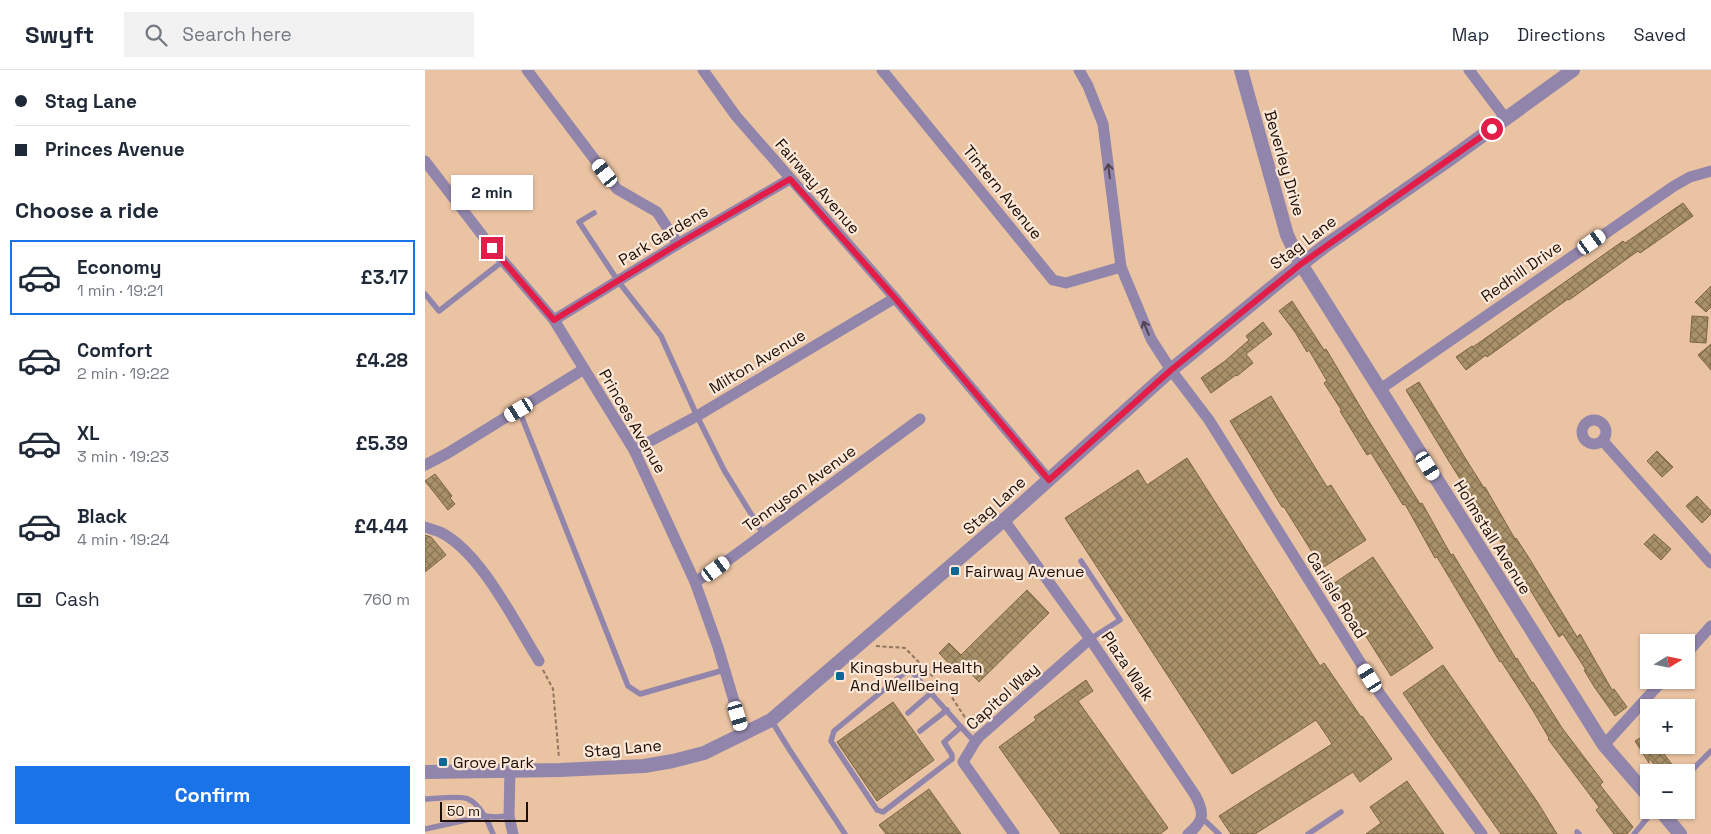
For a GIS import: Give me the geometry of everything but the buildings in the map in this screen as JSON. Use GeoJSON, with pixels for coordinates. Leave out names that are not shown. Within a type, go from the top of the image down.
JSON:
{"type":"FeatureCollection","features":[{"type":"Feature","properties":{"kind":"street"},"geometry":{"type":"LineString","coordinates":[[527,70],[617,189],[657,212],[678,244]]}},
{"type":"Feature","properties":{"kind":"street","name":"Fairway Avenue"},"geometry":{"type":"LineString","coordinates":[[703,70],[736,116],[895,298],[1049,480]]}},
{"type":"Feature","properties":{"kind":"street","name":"Tintern Avenue"},"geometry":{"type":"LineString","coordinates":[[882,70],[1053,280],[1065,283],[1121,267]]}},
{"type":"Feature","properties":{"kind":"street","name":"Carlisle Road"},"geometry":{"type":"LineString","coordinates":[[1079,70],[1088,86],[1103,124],[1121,267],[1151,339],[1171,370],[1209,420],[1380,694],[1482,834]]}},
{"type":"Feature","properties":{"kind":"street","name":"Beverley Drive"},"geometry":{"type":"LineString","coordinates":[[1241,70],[1287,236],[1301,264]]}},
{"type":"Feature","properties":{"kind":"street"},"geometry":{"type":"LineString","coordinates":[[1469,70],[1506,119]]}},
{"type":"Feature","properties":{"kind":"street","name":"Stag Lane"},"geometry":{"type":"LineString","coordinates":[[425,772],[560,770],[644,766],[703,753],[744,735],[771,720],[1004,520],[1171,370],[1301,264],[1573,70]]}},
{"type":"Feature","properties":{"kind":"street","name":"Princes Avenue"},"geometry":{"type":"LineString","coordinates":[[425,161],[503,261],[554,320],[634,450],[695,582],[744,735]]}},
{"type":"Feature","properties":{"kind":"street","name":"Redhill Drive"},"geometry":{"type":"LineString","coordinates":[[1379,390],[1673,186],[1690,177],[1711,170]]}},
{"type":"Feature","properties":{"kind":"street","name":"Park Gardens"},"geometry":{"type":"LineString","coordinates":[[554,320],[678,244],[790,179]]}},
{"type":"Feature","properties":{"kind":"street","name":"Holmstall Avenue"},"geometry":{"type":"LineString","coordinates":[[1301,264],[1605,745],[1640,786]]}},
{"type":"Feature","properties":{"kind":"street","name":"Milton Avenue"},"geometry":{"type":"LineString","coordinates":[[634,450],[697,416],[895,298]]}},
{"type":"Feature","properties":{"kind":"street"},"geometry":{"type":"LineString","coordinates":[[425,465],[448,454],[584,370]]}},
{"type":"Feature","properties":{"kind":"street","name":"Tennyson Avenue"},"geometry":{"type":"LineString","coordinates":[[695,582],[716,569],[920,419]]}},
{"type":"Feature","properties":{"kind":"street"},"geometry":{"type":"LineString","coordinates":[[1603,441],[1711,563]]}},
{"type":"Feature","properties":{"kind":"street","name":"Plaza Walk"},"geometry":{"type":"LineString","coordinates":[[1004,520],[1090,639],[1195,795],[1201,806],[1202,818]]}},
{"type":"Feature","properties":{"kind":"street"},"geometry":{"type":"LineString","coordinates":[[425,527],[441,532],[457,544],[480,567],[495,588],[539,661]]}},
{"type":"Feature","properties":{"kind":"street"},"geometry":{"type":"LineString","coordinates":[[1695,644],[1711,626]]}},
{"type":"Feature","properties":{"kind":"street","name":"Capitol Way"},"geometry":{"type":"LineString","coordinates":[[1014,834],[963,762],[975,742],[1090,639]]}},
{"type":"Feature","properties":{"kind":"street"},"geometry":{"type":"LineString","coordinates":[[1605,745],[1655,689]]}},
{"type":"Feature","properties":{"kind":"street"},"geometry":{"type":"LineString","coordinates":[[510,770],[509,816],[513,834]]}},
{"type":"Feature","properties":{"kind":"street"},"geometry":{"type":"LineString","coordinates":[[1187,834],[1197,826],[1202,818]]}},
{"type":"Feature","properties":{"kind":"street"},"geometry":{"type":"LineString","coordinates":[[1667,819],[1679,834]]}},
{"type":"Feature","properties":{"kind":"lane"},"geometry":{"type":"LineString","coordinates":[[593,213],[579,222],[618,281],[661,336],[724,470],[764,534]]}},
{"type":"Feature","properties":{"kind":"lane"},"geometry":{"type":"LineString","coordinates":[[425,294],[439,311],[503,261]]}},
{"type":"Feature","properties":{"kind":"lane"},"geometry":{"type":"LineString","coordinates":[[519,410],[627,686],[639,694],[724,670]]}},
{"type":"Feature","properties":{"kind":"lane"},"geometry":{"type":"LineString","coordinates":[[1081,561],[1120,620],[1090,639]]}},
{"type":"Feature","properties":{"kind":"lane"},"geometry":{"type":"LineString","coordinates":[[961,727],[944,742],[952,755],[951,759],[883,812],[877,810],[831,740],[834,731],[903,674],[912,672],[975,742]]}},
{"type":"Feature","properties":{"kind":"lane"},"geometry":{"type":"LineString","coordinates":[[908,713],[931,693]]}},
{"type":"Feature","properties":{"kind":"lane"},"geometry":{"type":"LineString","coordinates":[[920,732],[947,710]]}},
{"type":"Feature","properties":{"kind":"lane"},"geometry":{"type":"LineString","coordinates":[[771,720],[814,789],[845,834]]}},
{"type":"Feature","properties":{"kind":"lane"},"geometry":{"type":"LineString","coordinates":[[1695,767],[1711,751]]}},
{"type":"Feature","properties":{"kind":"lane"},"geometry":{"type":"LineString","coordinates":[[425,799],[467,798],[476,805],[484,816],[493,834]]}},
{"type":"Feature","properties":{"kind":"lane"},"geometry":{"type":"LineString","coordinates":[[1308,834],[1341,812]]}},
{"type":"Feature","properties":{"kind":"lane"},"geometry":{"type":"LineString","coordinates":[[425,829],[484,816],[509,816]]}},
{"type":"Feature","properties":{"kind":"lane"},"geometry":{"type":"LineString","coordinates":[[1202,818],[1219,834]]}},
{"type":"Feature","properties":{"kind":"lane"},"geometry":{"type":"LineString","coordinates":[[1634,834],[1646,819]]}},
{"type":"Feature","properties":{"kind":"path"},"geometry":{"type":"LineString","coordinates":[[539,661],[553,689],[560,770]]}},
{"type":"Feature","properties":{"kind":"place","name":"Fairway Avenue"},"geometry":{"type":"Point","coordinates":[955,571]}},
{"type":"Feature","properties":{"kind":"place","name":"Kingsbury Health And Wellbeing"},"geometry":{"type":"Point","coordinates":[840,676]}},
{"type":"Feature","properties":{"kind":"place","name":"Grove Park"},"geometry":{"type":"Point","coordinates":[443,762]}},
{"type":"Feature","properties":{"kind":"route"},"geometry":{"type":"LineString","coordinates":[[492,248],[554,320],[678,244],[790,179],[895,298],[1049,480],[1171,370],[1301,264],[1492,129]]}}]}
